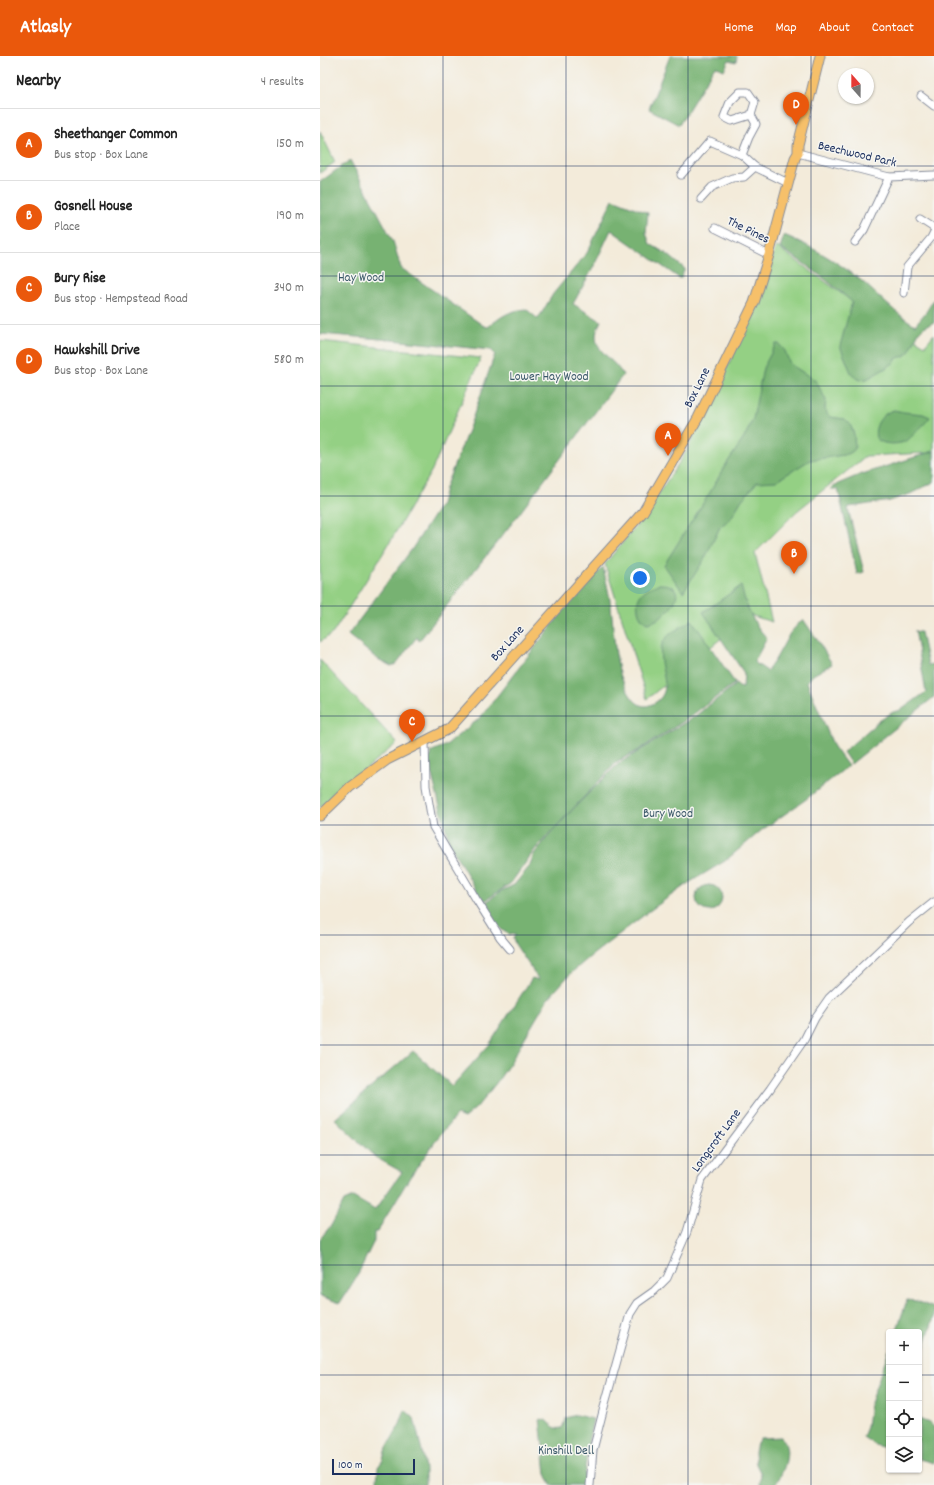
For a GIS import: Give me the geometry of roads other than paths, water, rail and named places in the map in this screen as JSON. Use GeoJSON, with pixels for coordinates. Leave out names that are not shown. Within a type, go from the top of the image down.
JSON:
{"type":"FeatureCollection","features":[{"type":"Feature","properties":{"kind":"main road","name":"Box Lane"},"geometry":{"type":"LineString","coordinates":[[320,816],[350,787],[387,760],[449,729],[643,512],[698,418],[737,340],[758,292],[795,158],[798,153],[798,145],[820,56]]}},
{"type":"Feature","properties":{"kind":"street"},"geometry":{"type":"LineString","coordinates":[[742,155],[756,124],[751,115],[755,102],[748,92],[740,92],[730,102],[724,117],[732,121],[751,115]]}},
{"type":"Feature","properties":{"kind":"street"},"geometry":{"type":"LineString","coordinates":[[921,96],[934,106]]}},
{"type":"Feature","properties":{"kind":"street"},"geometry":{"type":"LineString","coordinates":[[682,175],[710,141],[742,155],[755,167],[788,183]]}},
{"type":"Feature","properties":{"kind":"street","name":"Beechwood Park"},"geometry":{"type":"LineString","coordinates":[[798,153],[889,177],[934,175]]}},
{"type":"Feature","properties":{"kind":"street"},"geometry":{"type":"LineString","coordinates":[[701,198],[712,187],[732,178],[744,176],[755,167]]}},
{"type":"Feature","properties":{"kind":"street"},"geometry":{"type":"LineString","coordinates":[[855,242],[864,230],[889,177]]}},
{"type":"Feature","properties":{"kind":"street"},"geometry":{"type":"LineString","coordinates":[[920,219],[934,228]]}},
{"type":"Feature","properties":{"kind":"street","name":"The Pines"},"geometry":{"type":"LineString","coordinates":[[715,228],[769,255]]}},
{"type":"Feature","properties":{"kind":"street"},"geometry":{"type":"LineString","coordinates":[[904,293],[907,267],[931,238],[934,232]]}},
{"type":"Feature","properties":{"kind":"street"},"geometry":{"type":"LineString","coordinates":[[425,742],[426,786],[433,827],[500,937],[510,949]]}},
{"type":"Feature","properties":{"kind":"street","name":"Longcroft Lane"},"geometry":{"type":"LineString","coordinates":[[590,1485],[598,1430],[630,1314],[637,1303],[654,1291],[667,1278],[687,1232],[702,1180],[770,1089],[804,1040],[815,1018],[828,998],[909,922],[934,902]]}},
{"type":"Feature","properties":{"kind":"place","name":"Hawkshill Drive"},"geometry":{"type":"Point","coordinates":[796,125]}},
{"type":"Feature","properties":{"kind":"place","name":"Sheethanger Common"},"geometry":{"type":"Point","coordinates":[668,456]}},
{"type":"Feature","properties":{"kind":"place","name":"Gosnell House"},"geometry":{"type":"Point","coordinates":[794,574]}},
{"type":"Feature","properties":{"kind":"place","name":"Bury Rise"},"geometry":{"type":"Point","coordinates":[412,742]}},
{"type":"Feature","properties":{"kind":"park label","name":"Hay Wood"},"geometry":{"type":"Point","coordinates":[361,278]}},
{"type":"Feature","properties":{"kind":"park label","name":"Lower Hay Wood"},"geometry":{"type":"Point","coordinates":[549,377]}},
{"type":"Feature","properties":{"kind":"park label","name":"Bury Wood"},"geometry":{"type":"Point","coordinates":[668,814]}},
{"type":"Feature","properties":{"kind":"park label","name":"Kinshill Dell"},"geometry":{"type":"Point","coordinates":[566,1451]}}]}
